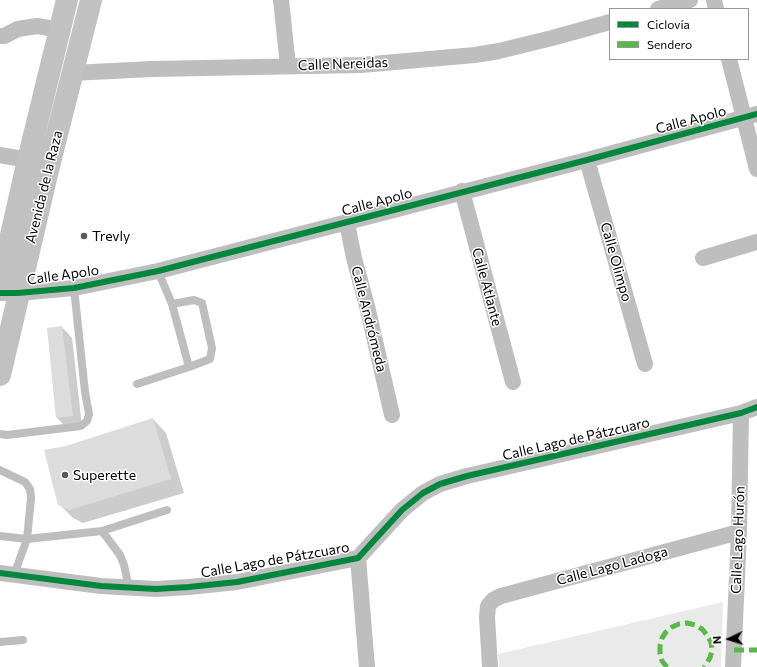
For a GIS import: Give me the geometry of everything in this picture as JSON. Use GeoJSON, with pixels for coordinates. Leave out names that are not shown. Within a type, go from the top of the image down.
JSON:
{"type":"FeatureCollection","features":[{"type":"Feature","properties":{"kind":"main road","name":"Avenida de la Raza"},"geometry":{"type":"LineString","coordinates":[[0,375],[6,290],[28,160],[61,30],[67,0]]}},
{"type":"Feature","properties":{"kind":"main road","name":"Avenida de la Raza"},"geometry":{"type":"LineString","coordinates":[[6,290],[72,73],[91,0]]}},
{"type":"Feature","properties":{"kind":"street"},"geometry":{"type":"LineString","coordinates":[[281,0],[288,66]]}},
{"type":"Feature","properties":{"kind":"street"},"geometry":{"type":"LineString","coordinates":[[662,8],[690,0]]}},
{"type":"Feature","properties":{"kind":"street","name":"Calle Nereidas"},"geometry":{"type":"LineString","coordinates":[[72,73],[152,69],[361,65],[475,56],[545,40],[609,22]]}},
{"type":"Feature","properties":{"kind":"street"},"geometry":{"type":"LineString","coordinates":[[0,36],[4,36],[18,29],[37,26],[61,30]]}},
{"type":"Feature","properties":{"kind":"street"},"geometry":{"type":"LineString","coordinates":[[729,60],[750,116],[757,169]]}},
{"type":"Feature","properties":{"kind":"street","name":"Calle Apolo"},"geometry":{"type":"LineString","coordinates":[[6,290],[74,288],[158,271],[587,160],[750,116]]}},
{"type":"Feature","properties":{"kind":"street"},"geometry":{"type":"LineString","coordinates":[[0,155],[28,160]]}},
{"type":"Feature","properties":{"kind":"street","name":"Calle Olimpo"},"geometry":{"type":"LineString","coordinates":[[587,160],[645,364]]}},
{"type":"Feature","properties":{"kind":"street","name":"Calle Atlante"},"geometry":{"type":"LineString","coordinates":[[462,192],[513,382]]}},
{"type":"Feature","properties":{"kind":"street","name":"Calle Andrómeda"},"geometry":{"type":"LineString","coordinates":[[347,222],[354,258],[367,306],[392,415]]}},
{"type":"Feature","properties":{"kind":"street"},"geometry":{"type":"LineString","coordinates":[[703,258],[757,242]]}},
{"type":"Feature","properties":{"kind":"street","name":"Calle Lago de Pátzcuaro"},"geometry":{"type":"LineString","coordinates":[[7,574],[128,588],[189,587],[237,582],[358,558],[402,510],[423,493],[440,484],[467,476],[740,413],[757,407]]}},
{"type":"Feature","properties":{"kind":"street","name":"Calle Lago Hurón"},"geometry":{"type":"LineString","coordinates":[[733,667],[739,532],[740,413]]}},
{"type":"Feature","properties":{"kind":"street","name":"Calle Lago Ladoga"},"geometry":{"type":"LineString","coordinates":[[490,667],[487,617],[488,606],[493,600],[501,596],[739,532]]}},
{"type":"Feature","properties":{"kind":"street"},"geometry":{"type":"LineString","coordinates":[[358,558],[367,667]]}},
{"type":"Feature","properties":{"kind":"lane"},"geometry":{"type":"LineString","coordinates":[[158,271],[172,304],[189,367]]}},
{"type":"Feature","properties":{"kind":"lane"},"geometry":{"type":"LineString","coordinates":[[0,434],[7,436],[81,426],[87,421],[89,414],[84,392],[74,288]]}},
{"type":"Feature","properties":{"kind":"lane"},"geometry":{"type":"LineString","coordinates":[[137,384],[210,359],[212,348],[202,303],[194,300],[172,304]]}},
{"type":"Feature","properties":{"kind":"lane"},"geometry":{"type":"LineString","coordinates":[[0,470],[25,482],[30,489],[31,498],[27,539],[7,574]]}},
{"type":"Feature","properties":{"kind":"lane"},"geometry":{"type":"LineString","coordinates":[[0,536],[27,539],[102,531],[167,510]]}},
{"type":"Feature","properties":{"kind":"lane"},"geometry":{"type":"LineString","coordinates":[[102,531],[120,555],[124,565],[128,588]]}},
{"type":"Feature","properties":{"kind":"lane"},"geometry":{"type":"LineString","coordinates":[[0,642],[23,640]]}},
{"type":"Feature","properties":{"kind":"shaded area"},"geometry":{"type":"Polygon","coordinates":[[[723,602],[721,667],[499,667],[498,654],[723,602]]]}},
{"type":"Feature","properties":{"kind":"building"},"geometry":{"type":"Polygon","coordinates":[[[62,326],[73,416],[56,418],[47,328],[62,326]]]}},
{"type":"Feature","properties":{"kind":"building"},"geometry":{"type":"Polygon","coordinates":[[[153,418],[171,479],[69,510],[58,505],[44,450],[66,446],[153,418]]]}},
{"type":"Feature","properties":{"kind":"marked path"},"geometry":{"type":"LineString","coordinates":[[667,667],[662,661],[660,654],[662,638],[672,627],[687,623],[702,629],[711,642],[712,650],[710,658],[704,667]]}},
{"type":"Feature","properties":{"kind":"marked path"},"geometry":{"type":"LineString","coordinates":[[734,650],[757,650]]}},
{"type":"Feature","properties":{"kind":"cycle path"},"geometry":{"type":"LineString","coordinates":[[0,293],[18,293],[74,288],[158,271],[587,160],[757,114]]}},
{"type":"Feature","properties":{"kind":"cycle path"},"geometry":{"type":"LineString","coordinates":[[0,573],[101,586],[156,589],[237,582],[358,558],[402,510],[423,493],[440,484],[467,476],[741,413],[757,407]]}},
{"type":"Feature","properties":{"kind":"place","name":"Trevly"},"geometry":{"type":"Point","coordinates":[84,236]}},
{"type":"Feature","properties":{"kind":"place","name":"Superette"},"geometry":{"type":"Point","coordinates":[65,475]}}]}
